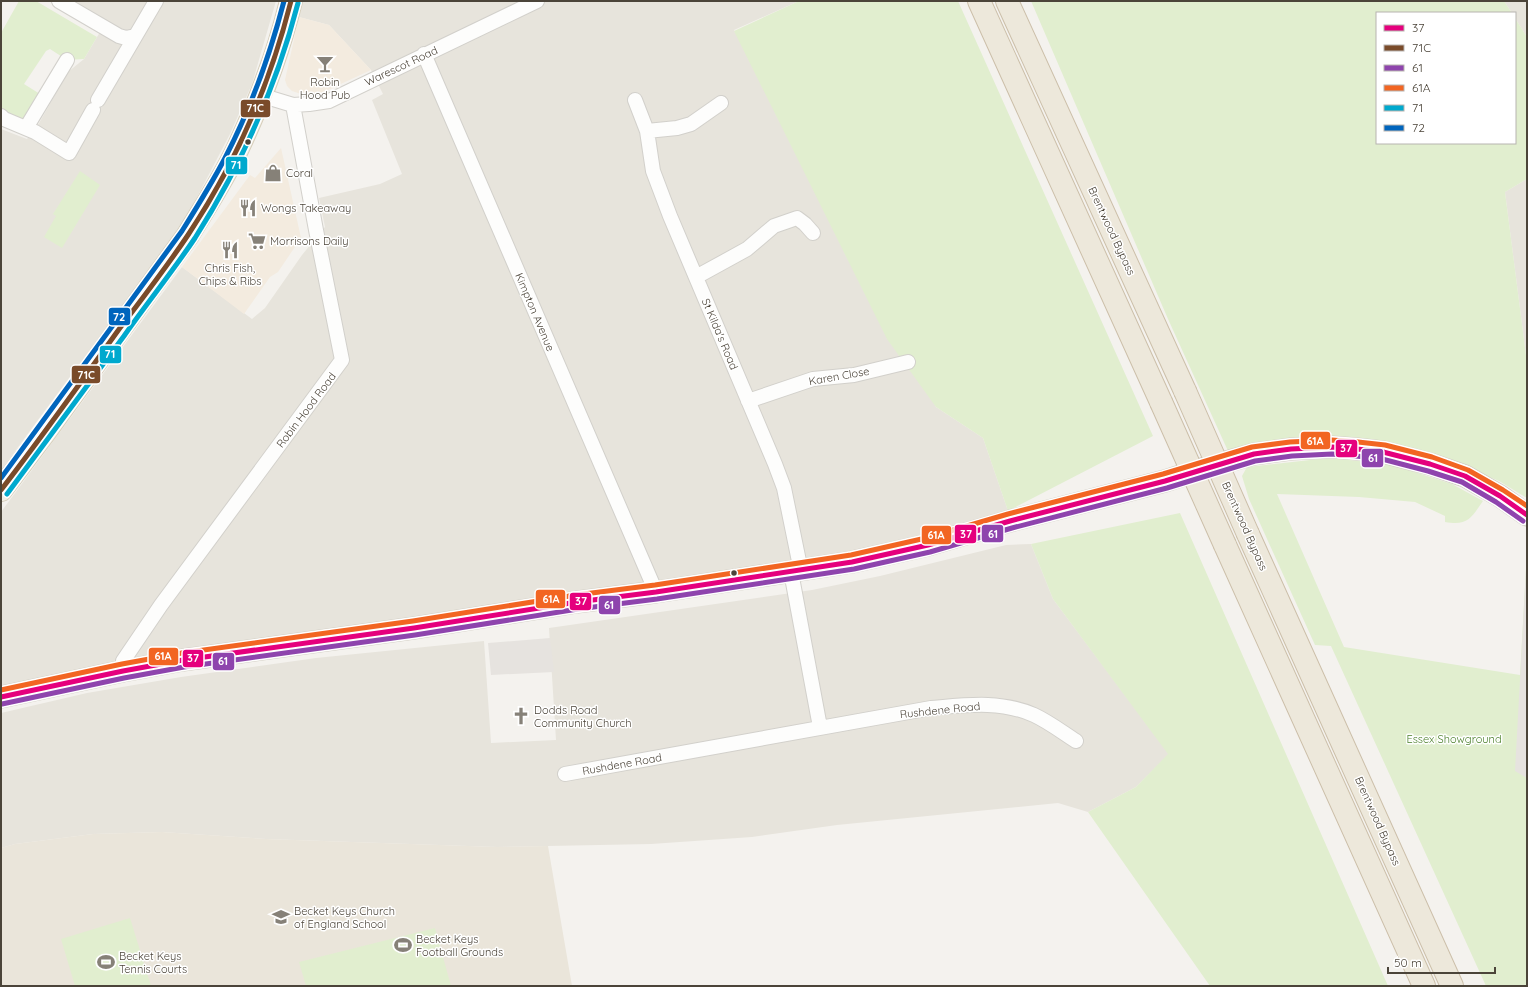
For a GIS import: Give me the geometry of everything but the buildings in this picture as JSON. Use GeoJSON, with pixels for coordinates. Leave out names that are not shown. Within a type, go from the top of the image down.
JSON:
{"type":"FeatureCollection","features":[{"type":"Feature","properties":{"kind":"highway"},"geometry":{"type":"LineString","coordinates":[[979,1],[1424,986]]}},
{"type":"Feature","properties":{"kind":"highway","name":"Brentwood Bypass"},"geometry":{"type":"LineString","coordinates":[[1007,1],[1185,391],[1452,986]]}},
{"type":"Feature","properties":{"kind":"main road"},"geometry":{"type":"LineString","coordinates":[[1,490],[188,235],[206,206],[238,148],[260,95],[283,32],[291,1]]}},
{"type":"Feature","properties":{"kind":"street"},"geometry":{"type":"LineString","coordinates":[[59,1],[118,36],[126,38],[135,36]]}},
{"type":"Feature","properties":{"kind":"street"},"geometry":{"type":"LineString","coordinates":[[1,116],[4,119],[26,128],[69,152],[156,1]]}},
{"type":"Feature","properties":{"kind":"street","name":"Warescot Road"},"geometry":{"type":"LineString","coordinates":[[260,95],[293,106],[329,101],[537,1]]}},
{"type":"Feature","properties":{"kind":"street","name":"Kimpton Avenue"},"geometry":{"type":"LineString","coordinates":[[424,54],[656,592]]}},
{"type":"Feature","properties":{"kind":"street"},"geometry":{"type":"LineString","coordinates":[[26,128],[67,60]]}},
{"type":"Feature","properties":{"kind":"street","name":"St Kilda's Road"},"geometry":{"type":"LineString","coordinates":[[635,100],[647,131],[653,171],[670,216],[784,488],[796,571]]}},
{"type":"Feature","properties":{"kind":"street"},"geometry":{"type":"LineString","coordinates":[[647,131],[678,128],[691,124],[721,103]]}},
{"type":"Feature","properties":{"kind":"street","name":"Robin Hood Road"},"geometry":{"type":"LineString","coordinates":[[124,671],[123,661],[161,605],[342,360],[293,106]]}},
{"type":"Feature","properties":{"kind":"street"},"geometry":{"type":"LineString","coordinates":[[696,277],[747,249],[774,226],[784,222],[797,218],[814,233]]}},
{"type":"Feature","properties":{"kind":"street","name":"Karen Close"},"geometry":{"type":"LineString","coordinates":[[748,401],[813,380],[854,375],[908,362]]}},
{"type":"Feature","properties":{"kind":"street"},"geometry":{"type":"LineString","coordinates":[[1,697],[183,660],[414,628],[577,602],[656,592],[852,562],[928,545],[1010,521],[1165,481],[1208,466],[1254,454],[1291,448],[1332,447],[1357,449],[1383,452],[1430,464],[1465,476],[1500,496],[1527,515]]}},
{"type":"Feature","properties":{"kind":"street"},"geometry":{"type":"LineString","coordinates":[[796,571],[820,727]]}},
{"type":"Feature","properties":{"kind":"street","name":"Rushdene Road"},"geometry":{"type":"LineString","coordinates":[[565,774],[930,708],[979,704],[1008,706],[1034,715],[1076,741]]}},
{"type":"Feature","properties":{"kind":"shaded area"},"geometry":{"type":"Polygon","coordinates":[[[60,1],[276,1],[252,84],[230,134],[183,224],[1,470],[1,129],[27,139],[38,125],[68,72],[84,59],[103,27],[60,1]]]}},
{"type":"Feature","properties":{"kind":"shaded area"},"geometry":{"type":"Polygon","coordinates":[[[302,1],[799,1],[734,30],[936,407],[983,438],[1008,511],[991,522],[872,548],[667,582],[632,584],[1,688],[1,512],[182,267],[252,319],[265,308],[302,255],[325,227],[319,198],[380,184],[402,174],[372,100],[383,94],[371,70],[329,25],[299,17],[302,1]]]}},
{"type":"Feature","properties":{"kind":"shaded area"},"geometry":{"type":"Polygon","coordinates":[[[1504,1],[1527,1],[1527,37],[1516,20],[1516,12],[1511,12],[1504,1]]]}},
{"type":"Feature","properties":{"kind":"shaded area"},"geometry":{"type":"Polygon","coordinates":[[[299,17],[329,25],[371,70],[317,95],[307,96],[292,91],[287,86],[285,80],[299,17]]]}},
{"type":"Feature","properties":{"kind":"shaded area"},"geometry":{"type":"Polygon","coordinates":[[[281,148],[301,238],[278,272],[270,277],[244,314],[182,267],[250,175],[255,178],[281,148]]]}},
{"type":"Feature","properties":{"kind":"shaded area"},"geometry":{"type":"Polygon","coordinates":[[[1527,179],[1527,363],[1505,192],[1527,179]]]}},
{"type":"Feature","properties":{"kind":"shaded area"},"geometry":{"type":"Polygon","coordinates":[[[1031,544],[1053,599],[1169,754],[1136,787],[1088,812],[1058,803],[837,825],[752,837],[651,844],[497,847],[266,839],[162,832],[93,834],[15,844],[1,848],[1,713],[87,693],[181,677],[316,658],[484,641],[491,743],[556,740],[549,628],[812,590],[880,576],[1006,545],[1031,544]]]}},
{"type":"Feature","properties":{"kind":"shaded area"},"geometry":{"type":"Polygon","coordinates":[[[1527,551],[1527,778],[1515,771],[1527,551]]]}},
{"type":"Feature","properties":{"kind":"shaded area"},"geometry":{"type":"Polygon","coordinates":[[[550,638],[554,672],[491,675],[488,643],[550,638]]]}},
{"type":"Feature","properties":{"kind":"shaded area","name":"Becket Keys Church of England School"},"geometry":{"type":"Polygon","coordinates":[[[162,832],[266,839],[497,847],[548,846],[572,986],[1,986],[1,848],[15,844],[93,834],[162,832]]]}},
{"type":"Feature","properties":{"kind":"green space"},"geometry":{"type":"Polygon","coordinates":[[[19,1],[36,1],[97,37],[84,59],[67,60],[50,49],[46,51],[24,84],[40,94],[26,128],[1,116],[1,33],[19,1]]]}},
{"type":"Feature","properties":{"kind":"green space"},"geometry":{"type":"Polygon","coordinates":[[[799,1],[958,1],[1153,436],[1008,511],[983,438],[936,407],[887,339],[734,31],[799,1]]]}},
{"type":"Feature","properties":{"kind":"green space"},"geometry":{"type":"Polygon","coordinates":[[[1031,1],[1504,1],[1511,12],[1376,12],[1376,144],[1516,144],[1516,20],[1527,37],[1527,179],[1505,192],[1527,363],[1527,498],[1499,481],[1434,454],[1396,445],[1325,437],[1228,451],[1168,319],[1031,1]]]}},
{"type":"Feature","properties":{"kind":"green space"},"geometry":{"type":"Polygon","coordinates":[[[80,171],[100,185],[62,248],[44,237],[56,216],[53,214],[80,171]]]}},
{"type":"Feature","properties":{"kind":"green space","name":"Essex Showground"},"geometry":{"type":"Polygon","coordinates":[[[1328,458],[1390,464],[1452,484],[1483,501],[1472,516],[1464,522],[1453,523],[1445,522],[1445,516],[1415,502],[1359,497],[1277,494],[1344,647],[1520,675],[1527,551],[1527,986],[1486,986],[1331,646],[1315,645],[1249,499],[1242,476],[1247,467],[1328,458]]]}},
{"type":"Feature","properties":{"kind":"green space"},"geometry":{"type":"Polygon","coordinates":[[[1180,513],[1388,986],[1210,986],[1088,812],[1136,787],[1168,754],[1053,599],[1031,544],[1180,513]]]}},
{"type":"Feature","properties":{"kind":"green space","name":"Becket Keys Tennis Courts"},"geometry":{"type":"Polygon","coordinates":[[[130,918],[151,986],[75,986],[61,939],[130,918]]]}},
{"type":"Feature","properties":{"kind":"green space","name":"Becket Keys Football Grounds"},"geometry":{"type":"Polygon","coordinates":[[[435,928],[451,986],[306,986],[299,962],[435,928]]]}},
{"type":"Feature","properties":{"kind":"transit line","name":"72"},"geometry":{"type":"LineString","coordinates":[[1,478],[182,231],[215,177],[251,101],[273,41],[284,1]]}},
{"type":"Feature","properties":{"kind":"transit line","name":"71C"},"geometry":{"type":"LineString","coordinates":[[1,490],[162,272],[205,208],[250,122],[273,62],[291,1]]}},
{"type":"Feature","properties":{"kind":"transit line","name":"71"},"geometry":{"type":"LineString","coordinates":[[7,494],[178,263],[212,210],[228,182],[256,125],[279,65],[298,3]]}},
{"type":"Feature","properties":{"kind":"transit line","name":"61A"},"geometry":{"type":"LineString","coordinates":[[1,690],[122,664],[182,653],[413,621],[576,595],[655,585],[851,555],[926,538],[1008,514],[1163,474],[1252,447],[1290,442],[1332,440],[1358,442],[1385,445],[1432,457],[1468,470],[1527,506]]}},
{"type":"Feature","properties":{"kind":"transit line","name":"37"},"geometry":{"type":"LineString","coordinates":[[1,697],[183,660],[414,628],[577,602],[656,592],[852,562],[928,545],[1010,521],[1165,481],[1254,454],[1291,449],[1332,447],[1357,449],[1383,452],[1430,464],[1465,476],[1500,496],[1527,515]]}},
{"type":"Feature","properties":{"kind":"transit line","name":"61"},"geometry":{"type":"LineString","coordinates":[[2,704],[184,667],[415,635],[578,609],[657,599],[854,569],[930,552],[1012,528],[1167,488],[1255,461],[1292,456],[1332,454],[1356,456],[1382,459],[1428,471],[1462,482],[1496,502],[1523,521]]}},
{"type":"Feature","properties":{"kind":"place","name":"Robin Hood Pub"},"geometry":{"type":"Point","coordinates":[325,64]}},
{"type":"Feature","properties":{"kind":"place","name":"Coral"},"geometry":{"type":"Point","coordinates":[273,173]}},
{"type":"Feature","properties":{"kind":"place","name":"Wongs Takeaway"},"geometry":{"type":"Point","coordinates":[248,208]}},
{"type":"Feature","properties":{"kind":"place","name":"Morrisons Daily"},"geometry":{"type":"Point","coordinates":[257,241]}},
{"type":"Feature","properties":{"kind":"place","name":"Chris Fish, Chips & Ribs"},"geometry":{"type":"Point","coordinates":[230,250]}},
{"type":"Feature","properties":{"kind":"place","name":"Dodds Road Community Church"},"geometry":{"type":"Point","coordinates":[521,716]}},
{"type":"Feature","properties":{"kind":"place","name":"Becket Keys Church of England School"},"geometry":{"type":"Point","coordinates":[281,917]}},
{"type":"Feature","properties":{"kind":"place","name":"Becket Keys Football Grounds"},"geometry":{"type":"Point","coordinates":[403,945]}},
{"type":"Feature","properties":{"kind":"place","name":"Becket Keys Tennis Courts"},"geometry":{"type":"Point","coordinates":[106,962]}}]}
